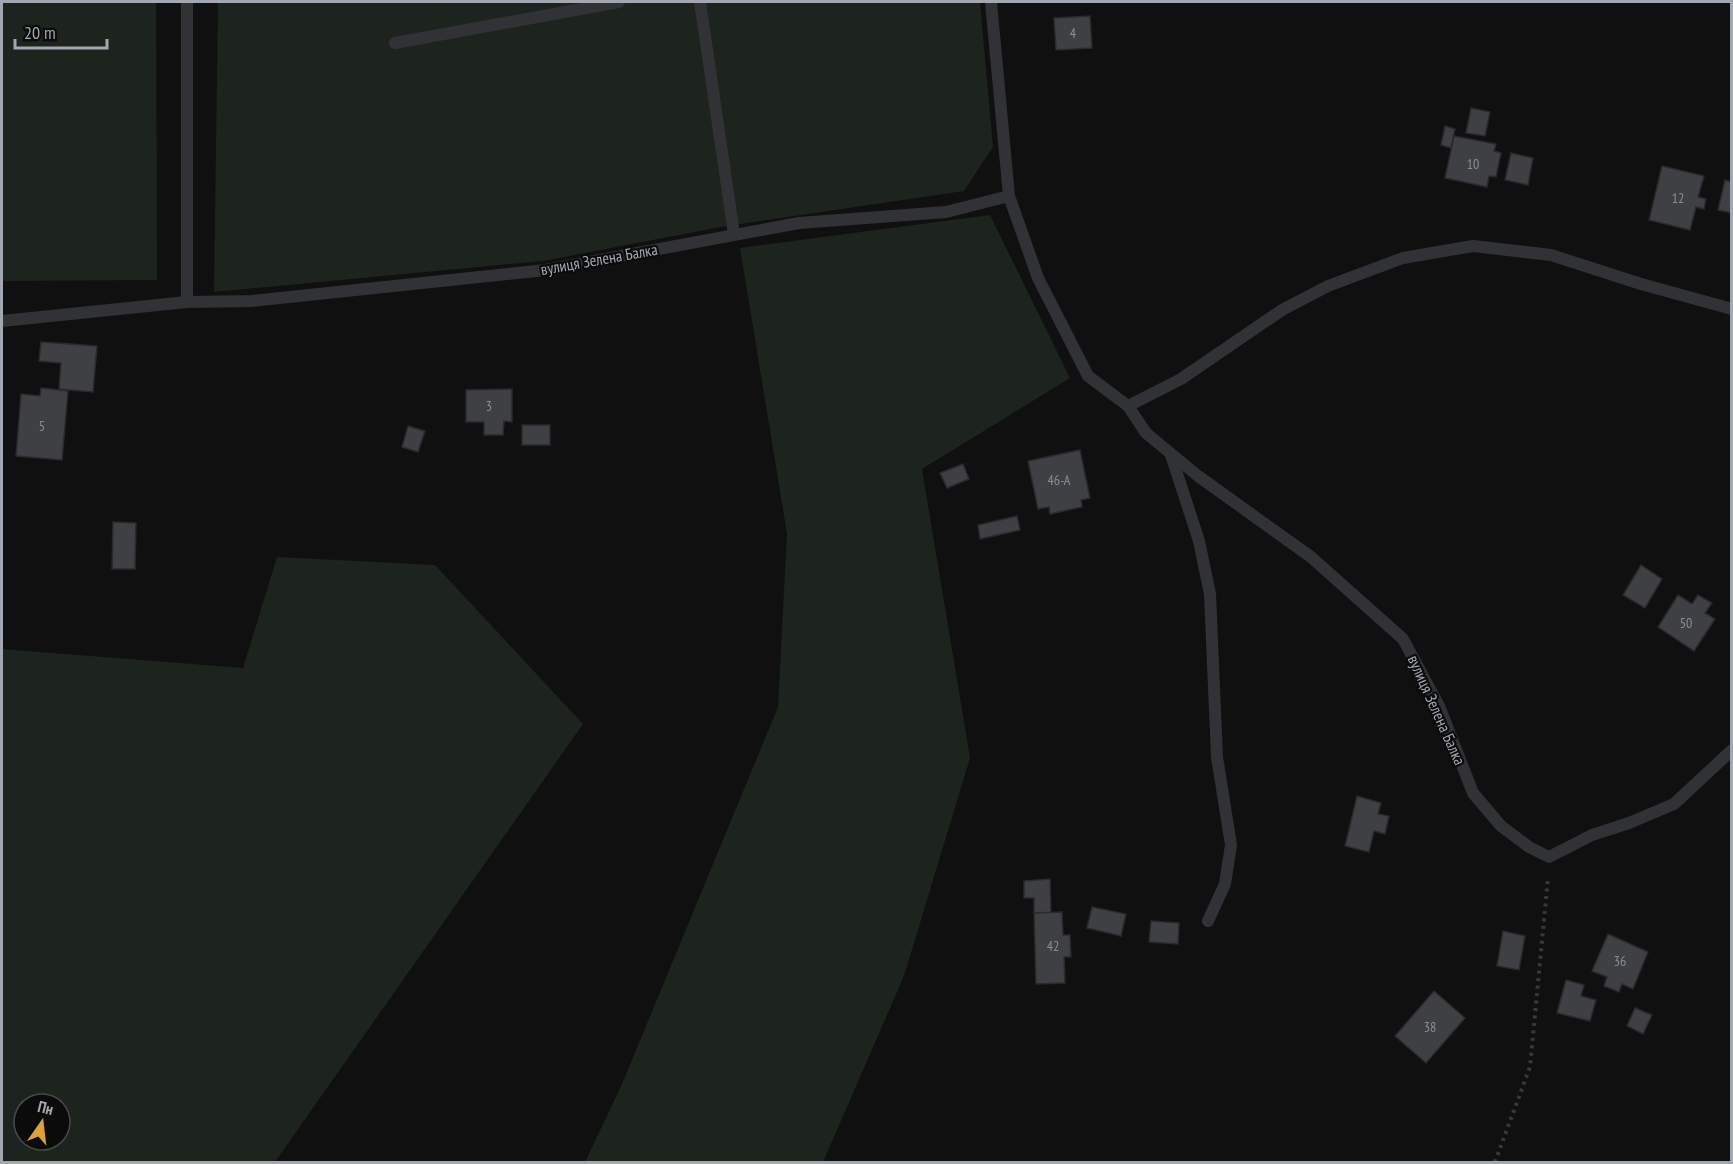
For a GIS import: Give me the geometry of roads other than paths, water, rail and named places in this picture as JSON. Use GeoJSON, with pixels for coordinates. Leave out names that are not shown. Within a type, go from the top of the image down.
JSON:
{"type":"FeatureCollection","features":[{"type":"Feature","properties":{"kind":"lane"},"geometry":{"type":"LineString","coordinates":[[187,2],[187,302]]}},
{"type":"Feature","properties":{"kind":"lane"},"geometry":{"type":"LineString","coordinates":[[395,43],[619,2]]}},
{"type":"Feature","properties":{"kind":"lane"},"geometry":{"type":"LineString","coordinates":[[699,2],[734,234]]}},
{"type":"Feature","properties":{"kind":"lane","name":"вулиця Зелена Балка"},"geometry":{"type":"LineString","coordinates":[[991,2],[1009,196],[1038,278],[1088,376],[1128,406],[1146,433],[1198,476],[1311,557],[1403,639],[1439,706],[1473,793],[1501,826],[1529,847],[1549,857],[1592,835],[1629,823],[1674,804],[1731,750]]}},
{"type":"Feature","properties":{"kind":"lane","name":"вулиця Зелена Балка"},"geometry":{"type":"LineString","coordinates":[[2,321],[187,302],[252,301],[546,270],[799,223],[946,212],[1009,196]]}},
{"type":"Feature","properties":{"kind":"lane"},"geometry":{"type":"LineString","coordinates":[[1128,406],[1181,379],[1282,310],[1328,286],[1403,258],[1473,246],[1551,255],[1641,284],[1731,309]]}},
{"type":"Feature","properties":{"kind":"lane"},"geometry":{"type":"LineString","coordinates":[[1170,453],[1199,541],[1210,594],[1218,758],[1232,845],[1225,884],[1208,921]]}}]}
